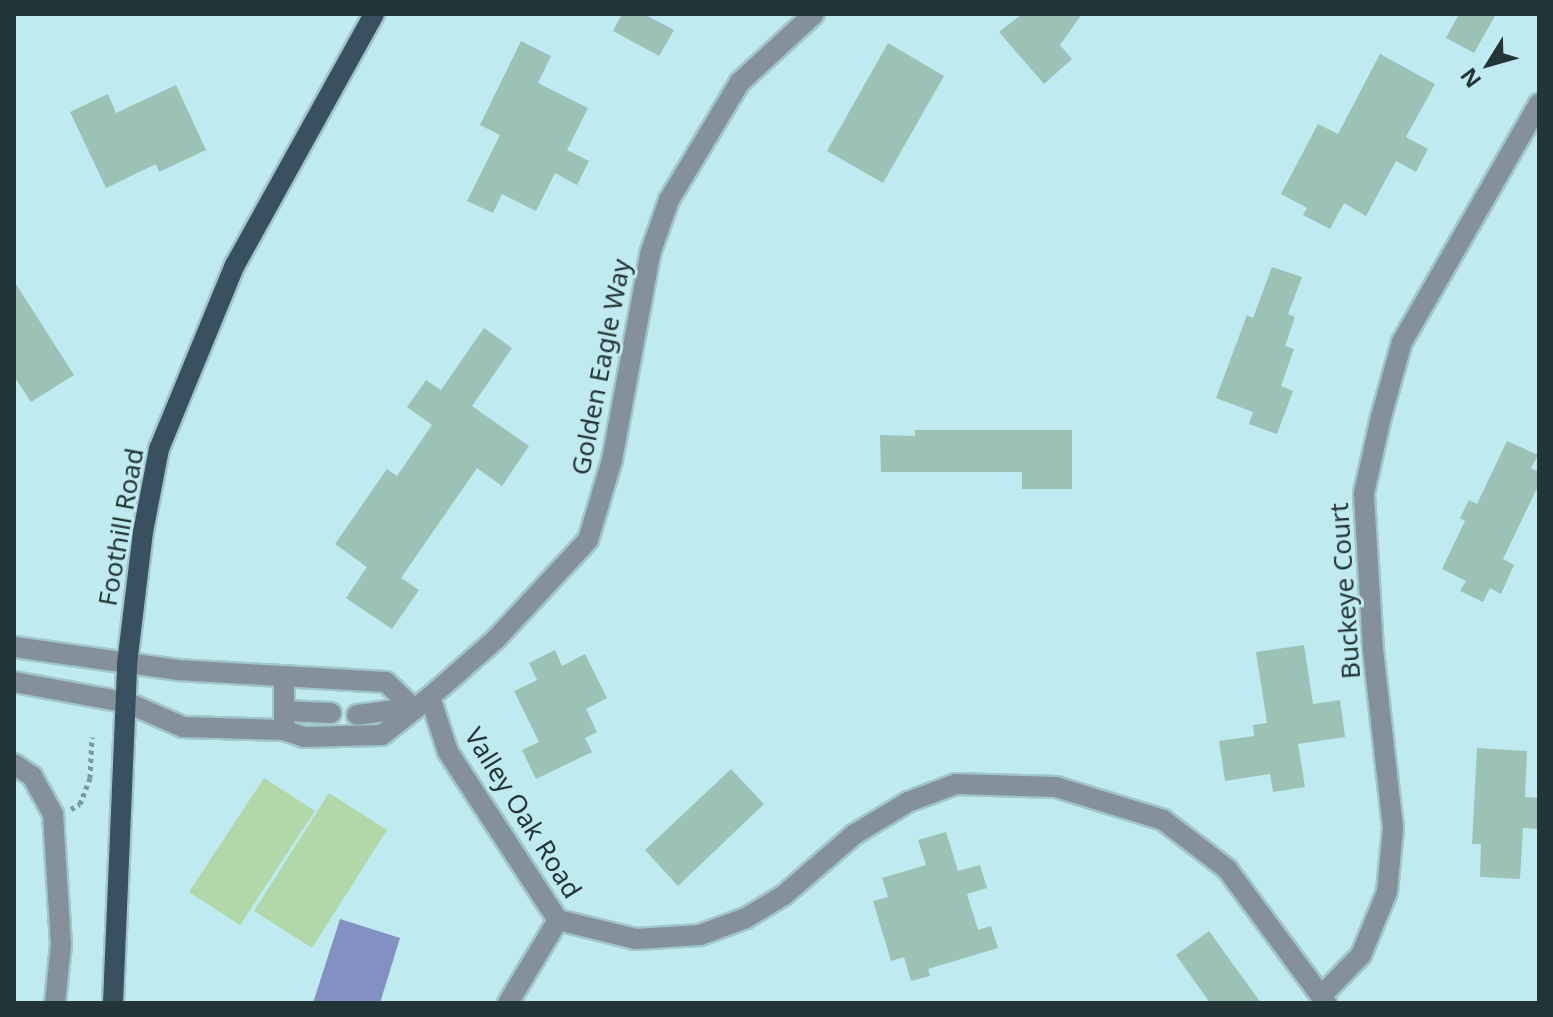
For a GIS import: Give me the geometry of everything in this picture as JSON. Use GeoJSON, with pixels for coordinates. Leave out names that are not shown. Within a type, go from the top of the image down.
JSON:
{"type":"FeatureCollection","features":[{"type":"Feature","properties":{"kind":"main road","name":"Foothill Road"},"geometry":{"type":"LineString","coordinates":[[113,1003],[128,703],[127,664],[143,532],[164,436],[235,265],[374,14]]}},
{"type":"Feature","properties":{"kind":"street","name":"Golden Eagle Way"},"geometry":{"type":"LineString","coordinates":[[284,720],[304,737],[382,735],[496,639],[588,540],[612,460],[650,254],[669,200],[740,82],[814,14]]}},
{"type":"Feature","properties":{"kind":"street","name":"Buckeye Court"},"geometry":{"type":"LineString","coordinates":[[1323,1000],[1361,955],[1387,892],[1393,828],[1372,635],[1364,493],[1381,417],[1402,342],[1539,104]]}},
{"type":"Feature","properties":{"kind":"street"},"geometry":{"type":"LineString","coordinates":[[14,647],[127,664],[386,682],[421,702]]}},
{"type":"Feature","properties":{"kind":"street"},"geometry":{"type":"LineString","coordinates":[[284,677],[284,720]]}},
{"type":"Feature","properties":{"kind":"street","name":"Golden Eagle Way"},"geometry":{"type":"LineString","coordinates":[[14,682],[128,703],[183,727],[284,720],[331,713]]}},
{"type":"Feature","properties":{"kind":"street","name":"Golden Eagle Way"},"geometry":{"type":"LineString","coordinates":[[357,715],[380,716],[421,702]]}},
{"type":"Feature","properties":{"kind":"street","name":"Valley Oak Road"},"geometry":{"type":"LineString","coordinates":[[421,702],[448,752],[558,920],[636,939],[700,935],[746,918],[784,895],[855,834],[908,802],[956,784],[1056,787],[1163,820],[1227,869],[1323,1000]]}},
{"type":"Feature","properties":{"kind":"street"},"geometry":{"type":"LineString","coordinates":[[14,764],[32,776],[53,821],[61,944],[55,1003]]}},
{"type":"Feature","properties":{"kind":"street"},"geometry":{"type":"LineString","coordinates":[[508,1003],[558,920]]}},
{"type":"Feature","properties":{"kind":"path"},"geometry":{"type":"LineString","coordinates":[[53,821],[80,804],[90,778],[92,737]]}},
{"type":"Feature","properties":{"kind":"green space"},"geometry":{"type":"Polygon","coordinates":[[[264,778],[315,811],[240,925],[189,892],[264,778]]]}},
{"type":"Feature","properties":{"kind":"green space"},"geometry":{"type":"Polygon","coordinates":[[[329,793],[387,830],[312,948],[254,911],[329,793]]]}},
{"type":"Feature","properties":{"kind":"water"},"geometry":{"type":"Polygon","coordinates":[[[340,919],[400,938],[380,1003],[313,1003],[340,919]]]}},
{"type":"Feature","properties":{"kind":"building"},"geometry":{"type":"Polygon","coordinates":[[[622,14],[644,14],[674,30],[659,56],[613,31],[622,14]]]}},
{"type":"Feature","properties":{"kind":"building"},"geometry":{"type":"Polygon","coordinates":[[[1022,14],[1082,14],[1060,45],[1072,59],[1044,84],[999,32],[1022,14]]]}},
{"type":"Feature","properties":{"kind":"building"},"geometry":{"type":"Polygon","coordinates":[[[1459,14],[1496,14],[1474,53],[1446,38],[1459,14]]]}},
{"type":"Feature","properties":{"kind":"building"},"geometry":{"type":"Polygon","coordinates":[[[521,41],[551,56],[538,83],[588,108],[567,150],[589,161],[577,185],[555,173],[536,211],[502,194],[493,213],[467,201],[500,135],[480,125],[521,41]]]}},
{"type":"Feature","properties":{"kind":"building"},"geometry":{"type":"Polygon","coordinates":[[[888,43],[944,76],[883,183],[827,151],[888,43]]]}},
{"type":"Feature","properties":{"kind":"building"},"geometry":{"type":"Polygon","coordinates":[[[1380,54],[1435,84],[1406,137],[1428,149],[1416,172],[1396,161],[1366,216],[1344,203],[1330,229],[1303,215],[1307,208],[1281,194],[1318,124],[1338,134],[1380,54]]]}},
{"type":"Feature","properties":{"kind":"building"},"geometry":{"type":"Polygon","coordinates":[[[176,85],[206,150],[159,172],[156,164],[106,188],[70,112],[108,94],[116,113],[176,85]]]}},
{"type":"Feature","properties":{"kind":"building"},"geometry":{"type":"Polygon","coordinates":[[[1272,267],[1302,277],[1288,314],[1295,317],[1285,346],[1294,349],[1281,386],[1293,391],[1277,434],[1249,424],[1253,412],[1216,398],[1247,315],[1253,318],[1272,267]]]}},
{"type":"Feature","properties":{"kind":"building"},"geometry":{"type":"Polygon","coordinates":[[[14,281],[74,375],[31,402],[14,376],[14,281]]]}},
{"type":"Feature","properties":{"kind":"building"},"geometry":{"type":"Polygon","coordinates":[[[484,328],[512,348],[472,406],[529,446],[502,486],[477,468],[401,578],[419,590],[392,629],[346,598],[367,567],[335,544],[387,469],[397,476],[432,425],[407,407],[426,380],[441,390],[484,328]]]}},
{"type":"Feature","properties":{"kind":"building"},"geometry":{"type":"Polygon","coordinates":[[[915,430],[1072,430],[1072,489],[1022,489],[1022,472],[881,472],[880,435],[915,436],[915,430]]]}},
{"type":"Feature","properties":{"kind":"building"},"geometry":{"type":"Polygon","coordinates":[[[1507,441],[1538,455],[1531,468],[1539,472],[1539,484],[1503,559],[1514,565],[1501,594],[1490,588],[1483,602],[1460,591],[1466,581],[1442,569],[1465,521],[1460,518],[1469,500],[1477,504],[1507,441]]]}},
{"type":"Feature","properties":{"kind":"building"},"geometry":{"type":"Polygon","coordinates":[[[1304,645],[1313,704],[1340,700],[1345,737],[1298,744],[1305,787],[1273,792],[1270,774],[1225,781],[1219,741],[1254,736],[1253,725],[1267,723],[1256,652],[1304,645]]]}},
{"type":"Feature","properties":{"kind":"building"},"geometry":{"type":"Polygon","coordinates":[[[555,650],[562,666],[585,654],[607,698],[586,709],[597,732],[585,738],[592,752],[536,779],[522,750],[539,742],[514,691],[537,680],[529,663],[555,650]]]}},
{"type":"Feature","properties":{"kind":"building"},"geometry":{"type":"Polygon","coordinates":[[[1477,748],[1527,751],[1525,797],[1539,798],[1539,829],[1523,828],[1520,879],[1480,877],[1481,844],[1472,844],[1477,748]]]}},
{"type":"Feature","properties":{"kind":"building"},"geometry":{"type":"Polygon","coordinates":[[[731,769],[764,804],[678,886],[645,850],[731,769]]]}},
{"type":"Feature","properties":{"kind":"building"},"geometry":{"type":"Polygon","coordinates":[[[946,832],[958,871],[980,865],[987,888],[967,894],[978,930],[991,926],[998,948],[928,969],[930,976],[911,981],[904,957],[891,961],[873,901],[888,897],[882,878],[926,865],[918,840],[946,832]]]}},
{"type":"Feature","properties":{"kind":"building"},"geometry":{"type":"Polygon","coordinates":[[[1209,931],[1261,1003],[1210,1003],[1176,955],[1209,931]]]}}]}
